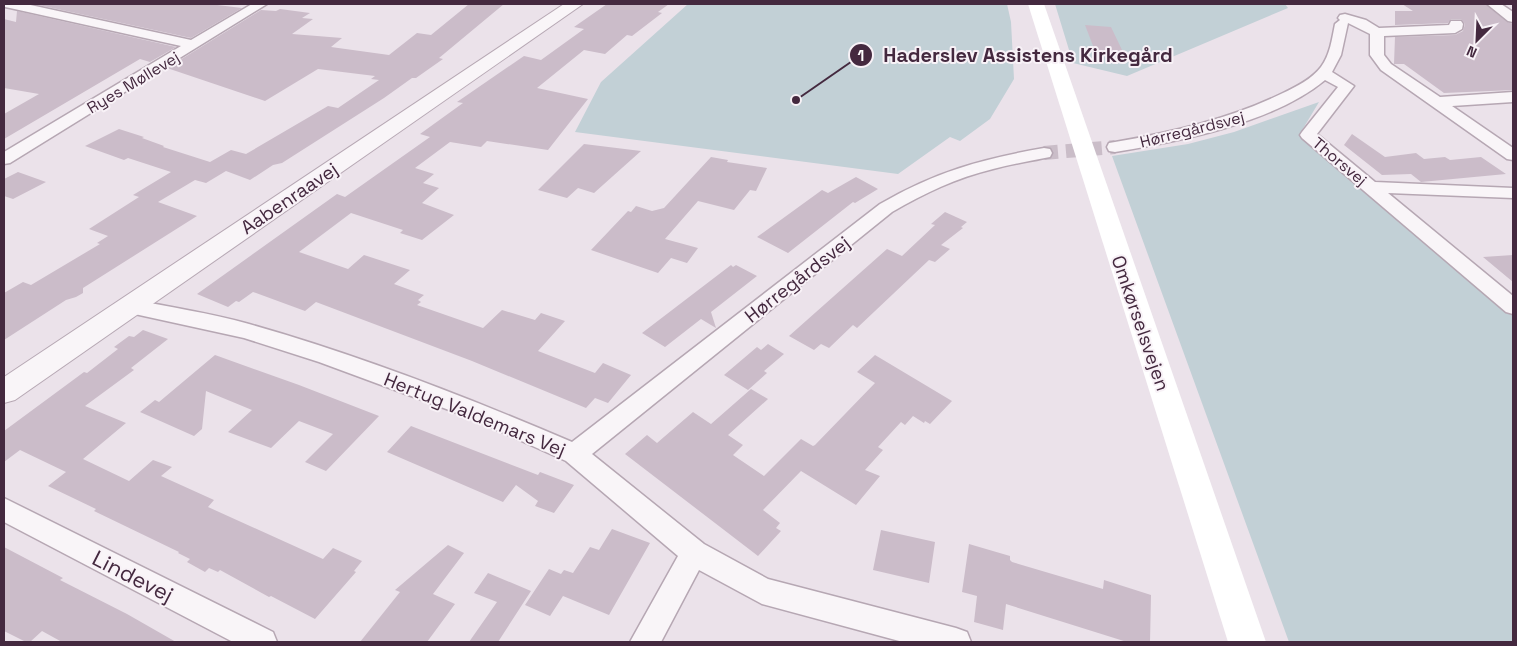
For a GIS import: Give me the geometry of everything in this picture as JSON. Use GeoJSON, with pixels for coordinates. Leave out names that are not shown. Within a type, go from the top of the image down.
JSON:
{"type":"FeatureCollection","features":[{"type":"Feature","properties":{"kind":"main road","name":"Omkørselsvejen"},"geometry":{"type":"LineString","coordinates":[[1036,4],[1247,642]]}},
{"type":"Feature","properties":{"kind":"street"},"geometry":{"type":"LineString","coordinates":[[10,4],[194,45]]}},
{"type":"Feature","properties":{"kind":"street","name":"Ryes Møllevej"},"geometry":{"type":"LineString","coordinates":[[4,159],[261,4]]}},
{"type":"Feature","properties":{"kind":"street","name":"Aabenraavej"},"geometry":{"type":"LineString","coordinates":[[4,392],[575,4]]}},
{"type":"Feature","properties":{"kind":"street","name":"Hørregårdsvej"},"geometry":{"type":"LineString","coordinates":[[1115,147],[1207,129],[1252,114],[1296,94],[1324,73],[1339,44],[1343,21],[1352,4]]}},
{"type":"Feature","properties":{"kind":"street"},"geometry":{"type":"LineString","coordinates":[[1493,4],[1513,18]]}},
{"type":"Feature","properties":{"kind":"street"},"geometry":{"type":"LineString","coordinates":[[1343,21],[1361,23],[1376,32],[1455,29],[1456,24]]}},
{"type":"Feature","properties":{"kind":"street"},"geometry":{"type":"LineString","coordinates":[[1376,32],[1378,39],[1377,55],[1386,66],[1510,150]]}},
{"type":"Feature","properties":{"kind":"street","name":"Thorsvej"},"geometry":{"type":"LineString","coordinates":[[1324,73],[1347,86],[1308,135],[1508,299]]}},
{"type":"Feature","properties":{"kind":"street"},"geometry":{"type":"LineString","coordinates":[[1437,102],[1513,97]]}},
{"type":"Feature","properties":{"kind":"street","name":"Hørregårdsvej"},"geometry":{"type":"LineString","coordinates":[[575,454],[886,208],[928,184],[969,169],[1044,153]]}},
{"type":"Feature","properties":{"kind":"street","name":"Thorsvej"},"geometry":{"type":"LineString","coordinates":[[1371,188],[1513,193]]}},
{"type":"Feature","properties":{"kind":"street","name":"Hertug Valdemars Vej"},"geometry":{"type":"LineString","coordinates":[[130,306],[246,332],[327,356],[476,411],[575,454],[694,553],[762,590],[956,642]]}},
{"type":"Feature","properties":{"kind":"street","name":"Lindevej"},"geometry":{"type":"LineString","coordinates":[[4,509],[262,642]]}},
{"type":"Feature","properties":{"kind":"street"},"geometry":{"type":"LineString","coordinates":[[645,642],[694,553]]}},
{"type":"Feature","properties":{"kind":"shaded area"},"geometry":{"type":"Polygon","coordinates":[[[688,4],[1007,4],[1011,22],[1014,79],[990,119],[960,141],[950,137],[898,174],[575,132],[601,82],[688,4]]]}},
{"type":"Feature","properties":{"kind":"shaded area"},"geometry":{"type":"Polygon","coordinates":[[[1055,4],[1285,4],[1288,8],[1127,76],[1073,63],[1055,4]]]}},
{"type":"Feature","properties":{"kind":"shaded area"},"geometry":{"type":"Polygon","coordinates":[[[1319,102],[1301,132],[1513,311],[1513,642],[1289,642],[1112,156],[1188,144],[1234,132],[1319,102]]]}},
{"type":"Feature","properties":{"kind":"building"},"geometry":{"type":"Polygon","coordinates":[[[34,4],[209,4],[242,8],[191,38],[34,4]]]}},
{"type":"Feature","properties":{"kind":"building"},"geometry":{"type":"Polygon","coordinates":[[[469,4],[504,4],[439,58],[443,59],[282,163],[273,165],[250,180],[226,171],[206,183],[195,180],[158,202],[197,216],[83,288],[83,293],[66,300],[4,340],[4,293],[23,282],[31,285],[100,244],[97,243],[108,236],[89,229],[139,197],[133,195],[171,172],[128,158],[124,160],[85,146],[119,129],[144,137],[142,138],[163,147],[210,162],[231,150],[246,154],[328,106],[338,108],[379,80],[371,79],[375,76],[318,69],[265,101],[167,68],[261,10],[276,11],[280,9],[310,13],[302,18],[313,19],[292,34],[342,38],[331,47],[389,55],[417,33],[431,35],[469,4]]]}},
{"type":"Feature","properties":{"kind":"building"},"geometry":{"type":"Polygon","coordinates":[[[607,4],[669,4],[658,12],[662,13],[632,36],[627,35],[605,54],[584,50],[537,88],[588,99],[548,150],[487,141],[481,147],[450,142],[415,168],[434,174],[423,183],[439,188],[422,203],[454,215],[422,240],[400,233],[403,230],[351,213],[299,252],[348,269],[364,255],[410,270],[394,284],[424,295],[418,300],[421,302],[417,305],[483,328],[502,310],[535,320],[541,313],[565,321],[538,351],[595,373],[603,363],[631,375],[608,403],[595,398],[586,408],[472,361],[316,302],[305,311],[253,292],[228,307],[197,294],[337,194],[345,197],[430,137],[420,134],[463,103],[457,102],[524,56],[541,60],[584,29],[574,27],[607,4]]]}},
{"type":"Feature","properties":{"kind":"building"},"geometry":{"type":"Polygon","coordinates":[[[1402,4],[1485,4],[1507,22],[1513,24],[1513,90],[1444,93],[1404,64],[1394,64],[1395,37],[1455,35],[1463,31],[1465,24],[1461,19],[1451,19],[1448,23],[1395,25],[1395,11],[1413,11],[1402,4]]]}},
{"type":"Feature","properties":{"kind":"building"},"geometry":{"type":"Polygon","coordinates":[[[17,11],[176,47],[150,62],[140,59],[4,139],[4,114],[39,94],[4,88],[4,19],[16,22],[17,11]]]}},
{"type":"Feature","properties":{"kind":"building"},"geometry":{"type":"Polygon","coordinates":[[[1085,25],[1111,27],[1123,52],[1095,51],[1085,25]]]}},
{"type":"Feature","properties":{"kind":"building"},"geometry":{"type":"Polygon","coordinates":[[[1352,134],[1385,157],[1416,153],[1424,159],[1445,157],[1450,160],[1481,157],[1506,174],[1421,182],[1411,174],[1382,175],[1344,145],[1352,134]]]}},
{"type":"Feature","properties":{"kind":"building"},"geometry":{"type":"Polygon","coordinates":[[[584,144],[641,151],[594,193],[578,188],[567,198],[538,190],[584,144]]]}},
{"type":"Feature","properties":{"kind":"building"},"geometry":{"type":"Polygon","coordinates":[[[711,157],[728,160],[727,162],[767,168],[756,191],[750,190],[734,210],[698,201],[665,239],[698,248],[687,263],[671,258],[658,273],[591,250],[628,211],[631,212],[636,206],[652,211],[664,208],[711,157]]]}},
{"type":"Feature","properties":{"kind":"building"},"geometry":{"type":"Polygon","coordinates":[[[18,172],[46,182],[13,199],[4,196],[4,179],[18,172]]]}},
{"type":"Feature","properties":{"kind":"building"},"geometry":{"type":"Polygon","coordinates":[[[856,177],[878,189],[855,203],[853,202],[788,253],[757,237],[822,190],[828,193],[856,177]]]}},
{"type":"Feature","properties":{"kind":"building"},"geometry":{"type":"Polygon","coordinates":[[[945,212],[967,222],[961,227],[963,228],[941,245],[950,249],[935,262],[929,260],[857,328],[853,325],[829,348],[821,344],[814,350],[789,336],[887,249],[902,256],[935,225],[931,224],[945,212]]]}},
{"type":"Feature","properties":{"kind":"building"},"geometry":{"type":"Polygon","coordinates":[[[1513,255],[1513,282],[1483,257],[1513,255]]]}},
{"type":"Feature","properties":{"kind":"building"},"geometry":{"type":"Polygon","coordinates":[[[731,265],[733,267],[736,265],[757,276],[711,312],[716,328],[701,319],[665,347],[642,333],[731,265]]]}},
{"type":"Feature","properties":{"kind":"building"},"geometry":{"type":"Polygon","coordinates":[[[143,330],[168,339],[131,368],[134,370],[85,406],[126,423],[83,459],[129,481],[153,460],[172,467],[161,476],[214,500],[208,507],[323,559],[333,548],[362,561],[354,571],[356,572],[315,619],[271,596],[269,597],[220,570],[218,572],[209,568],[205,572],[187,562],[190,559],[179,552],[94,511],[96,509],[48,486],[66,472],[20,450],[4,462],[4,431],[84,372],[87,373],[118,349],[114,347],[129,336],[134,337],[143,330]]]}},
{"type":"Feature","properties":{"kind":"building"},"geometry":{"type":"Polygon","coordinates":[[[768,344],[784,354],[764,371],[767,373],[748,390],[724,375],[757,347],[761,350],[768,344]]]}},
{"type":"Feature","properties":{"kind":"building"},"geometry":{"type":"Polygon","coordinates":[[[215,355],[379,416],[326,471],[305,462],[333,434],[299,421],[271,448],[228,432],[252,410],[206,391],[202,429],[194,436],[140,412],[155,400],[159,402],[215,355]]]}},
{"type":"Feature","properties":{"kind":"building"},"geometry":{"type":"Polygon","coordinates":[[[875,355],[952,401],[930,424],[925,421],[924,423],[913,416],[905,425],[901,422],[878,447],[883,450],[865,470],[880,476],[856,505],[801,471],[763,510],[780,523],[776,528],[781,531],[758,556],[625,454],[647,435],[657,443],[693,412],[711,424],[751,389],[768,399],[728,435],[743,445],[733,455],[764,476],[801,439],[813,446],[815,445],[875,383],[857,372],[875,355]]]}},
{"type":"Feature","properties":{"kind":"building"},"geometry":{"type":"Polygon","coordinates":[[[411,426],[538,475],[540,472],[574,485],[554,513],[535,506],[538,501],[516,485],[503,502],[387,452],[411,426]]]}},
{"type":"Feature","properties":{"kind":"building"},"geometry":{"type":"Polygon","coordinates":[[[612,529],[650,543],[609,615],[563,596],[550,616],[525,605],[549,569],[561,574],[564,570],[573,573],[590,547],[599,550],[612,529]]]}},
{"type":"Feature","properties":{"kind":"building"},"geometry":{"type":"Polygon","coordinates":[[[881,530],[935,542],[929,583],[873,570],[881,530]]]}},
{"type":"Feature","properties":{"kind":"building"},"geometry":{"type":"Polygon","coordinates":[[[969,544],[1010,556],[1012,562],[1103,589],[1104,580],[1151,595],[1150,642],[1127,642],[1006,604],[1003,630],[974,622],[977,596],[962,592],[969,544]]]}},
{"type":"Feature","properties":{"kind":"building"},"geometry":{"type":"Polygon","coordinates":[[[448,545],[464,553],[433,594],[455,604],[427,642],[360,642],[400,592],[395,590],[448,545]]]}},
{"type":"Feature","properties":{"kind":"building"},"geometry":{"type":"Polygon","coordinates":[[[4,547],[63,578],[60,580],[127,614],[176,642],[62,642],[42,631],[30,642],[26,642],[4,631],[4,547]]]}},
{"type":"Feature","properties":{"kind":"building"},"geometry":{"type":"Polygon","coordinates":[[[488,573],[531,591],[498,642],[469,642],[497,602],[474,593],[488,573]]]}},
{"type":"Feature","properties":{"kind":"tunnel"},"geometry":{"type":"LineString","coordinates":[[1044,153],[1115,147]]}},
{"type":"Feature","properties":{"kind":"place","name":"Haderslev Assistens Kirkegård"},"geometry":{"type":"Point","coordinates":[796,100]}}]}
